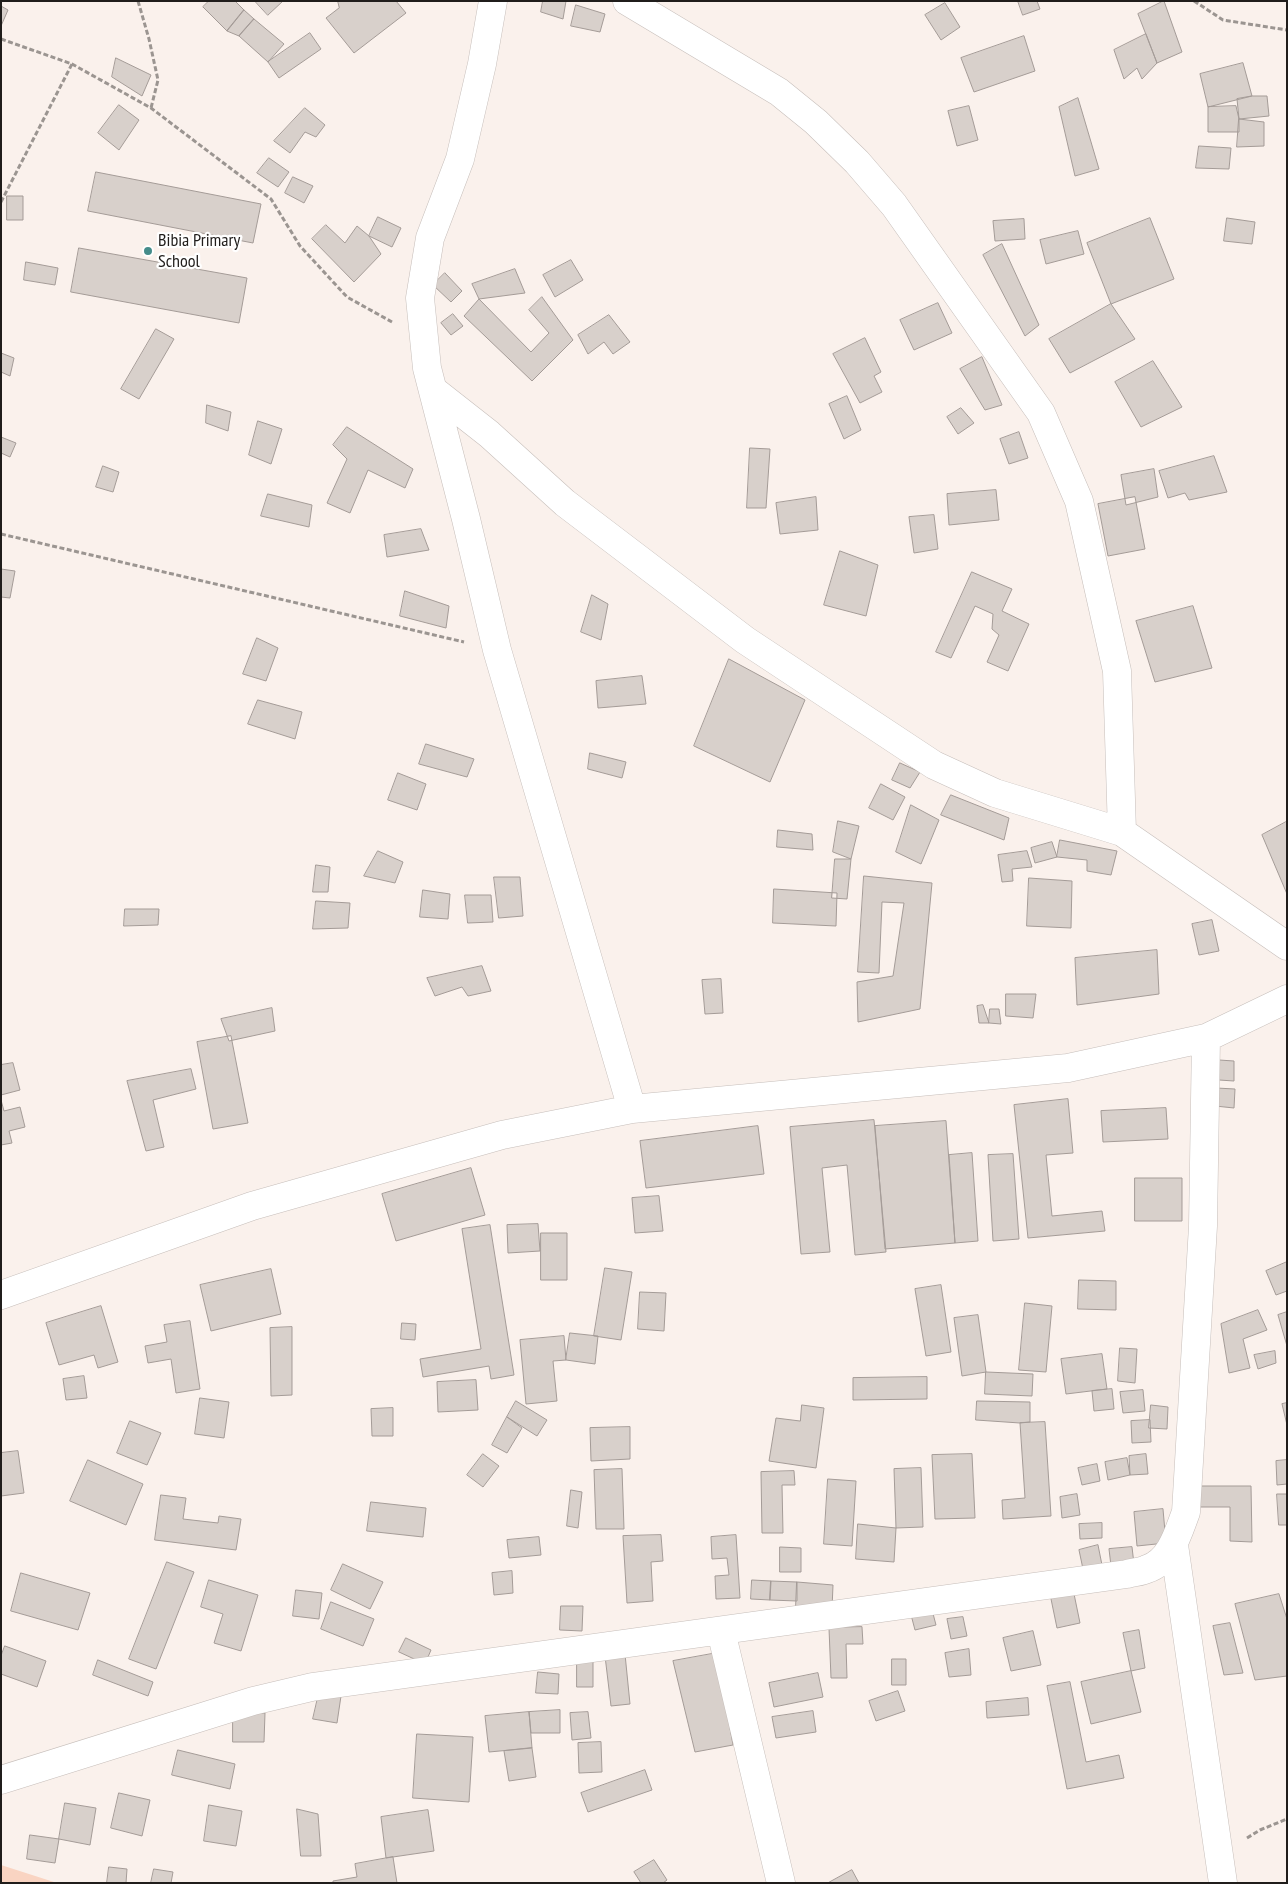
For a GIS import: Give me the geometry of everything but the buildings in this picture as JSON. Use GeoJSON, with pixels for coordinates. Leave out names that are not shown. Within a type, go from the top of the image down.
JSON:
{"type":"FeatureCollection","features":[{"type":"Feature","properties":{"kind":"street"},"geometry":{"type":"LineString","coordinates":[[493,1],[482,64],[460,159],[430,238],[420,298],[428,368],[497,650],[632,1109]]}},
{"type":"Feature","properties":{"kind":"street"},"geometry":{"type":"LineString","coordinates":[[627,1],[779,92],[816,122],[857,162],[894,205],[1041,413],[1080,501],[1117,671],[1122,832]]}},
{"type":"Feature","properties":{"kind":"street"},"geometry":{"type":"LineString","coordinates":[[433,390],[489,434],[566,503],[745,640],[934,765],[995,793],[1122,832],[1287,946]]}},
{"type":"Feature","properties":{"kind":"street"},"geometry":{"type":"LineString","coordinates":[[1,1295],[252,1206],[502,1134],[632,1109],[1068,1068],[1206,1038],[1287,999]]}},
{"type":"Feature","properties":{"kind":"street"},"geometry":{"type":"LineString","coordinates":[[1,1780],[253,1700],[312,1687],[1128,1574],[1148,1569],[1161,1560],[1174,1545],[1186,1512],[1203,1226],[1206,1038]]}},
{"type":"Feature","properties":{"kind":"street"},"geometry":{"type":"LineString","coordinates":[[1174,1545],[1223,1883]]}},
{"type":"Feature","properties":{"kind":"street"},"geometry":{"type":"LineString","coordinates":[[721,1631],[780,1883]]}},
{"type":"Feature","properties":{"kind":"path"},"geometry":{"type":"LineString","coordinates":[[138,1],[158,80],[151,108]]}},
{"type":"Feature","properties":{"kind":"path"},"geometry":{"type":"LineString","coordinates":[[1194,1],[1223,20],[1287,30]]}},
{"type":"Feature","properties":{"kind":"path"},"geometry":{"type":"LineString","coordinates":[[1,39],[72,64],[151,108],[271,199],[300,246],[347,297],[425,341]]}},
{"type":"Feature","properties":{"kind":"path"},"geometry":{"type":"LineString","coordinates":[[1,202],[72,64]]}},
{"type":"Feature","properties":{"kind":"path"},"geometry":{"type":"LineString","coordinates":[[1,534],[497,650]]}},
{"type":"Feature","properties":{"kind":"shaded area"},"geometry":{"type":"Polygon","coordinates":[[[1,1865],[57,1883],[1,1883],[1,1865]]]}},
{"type":"Feature","properties":{"kind":"place","name":"Bibia Primary School"},"geometry":{"type":"Point","coordinates":[148,251]}}]}
